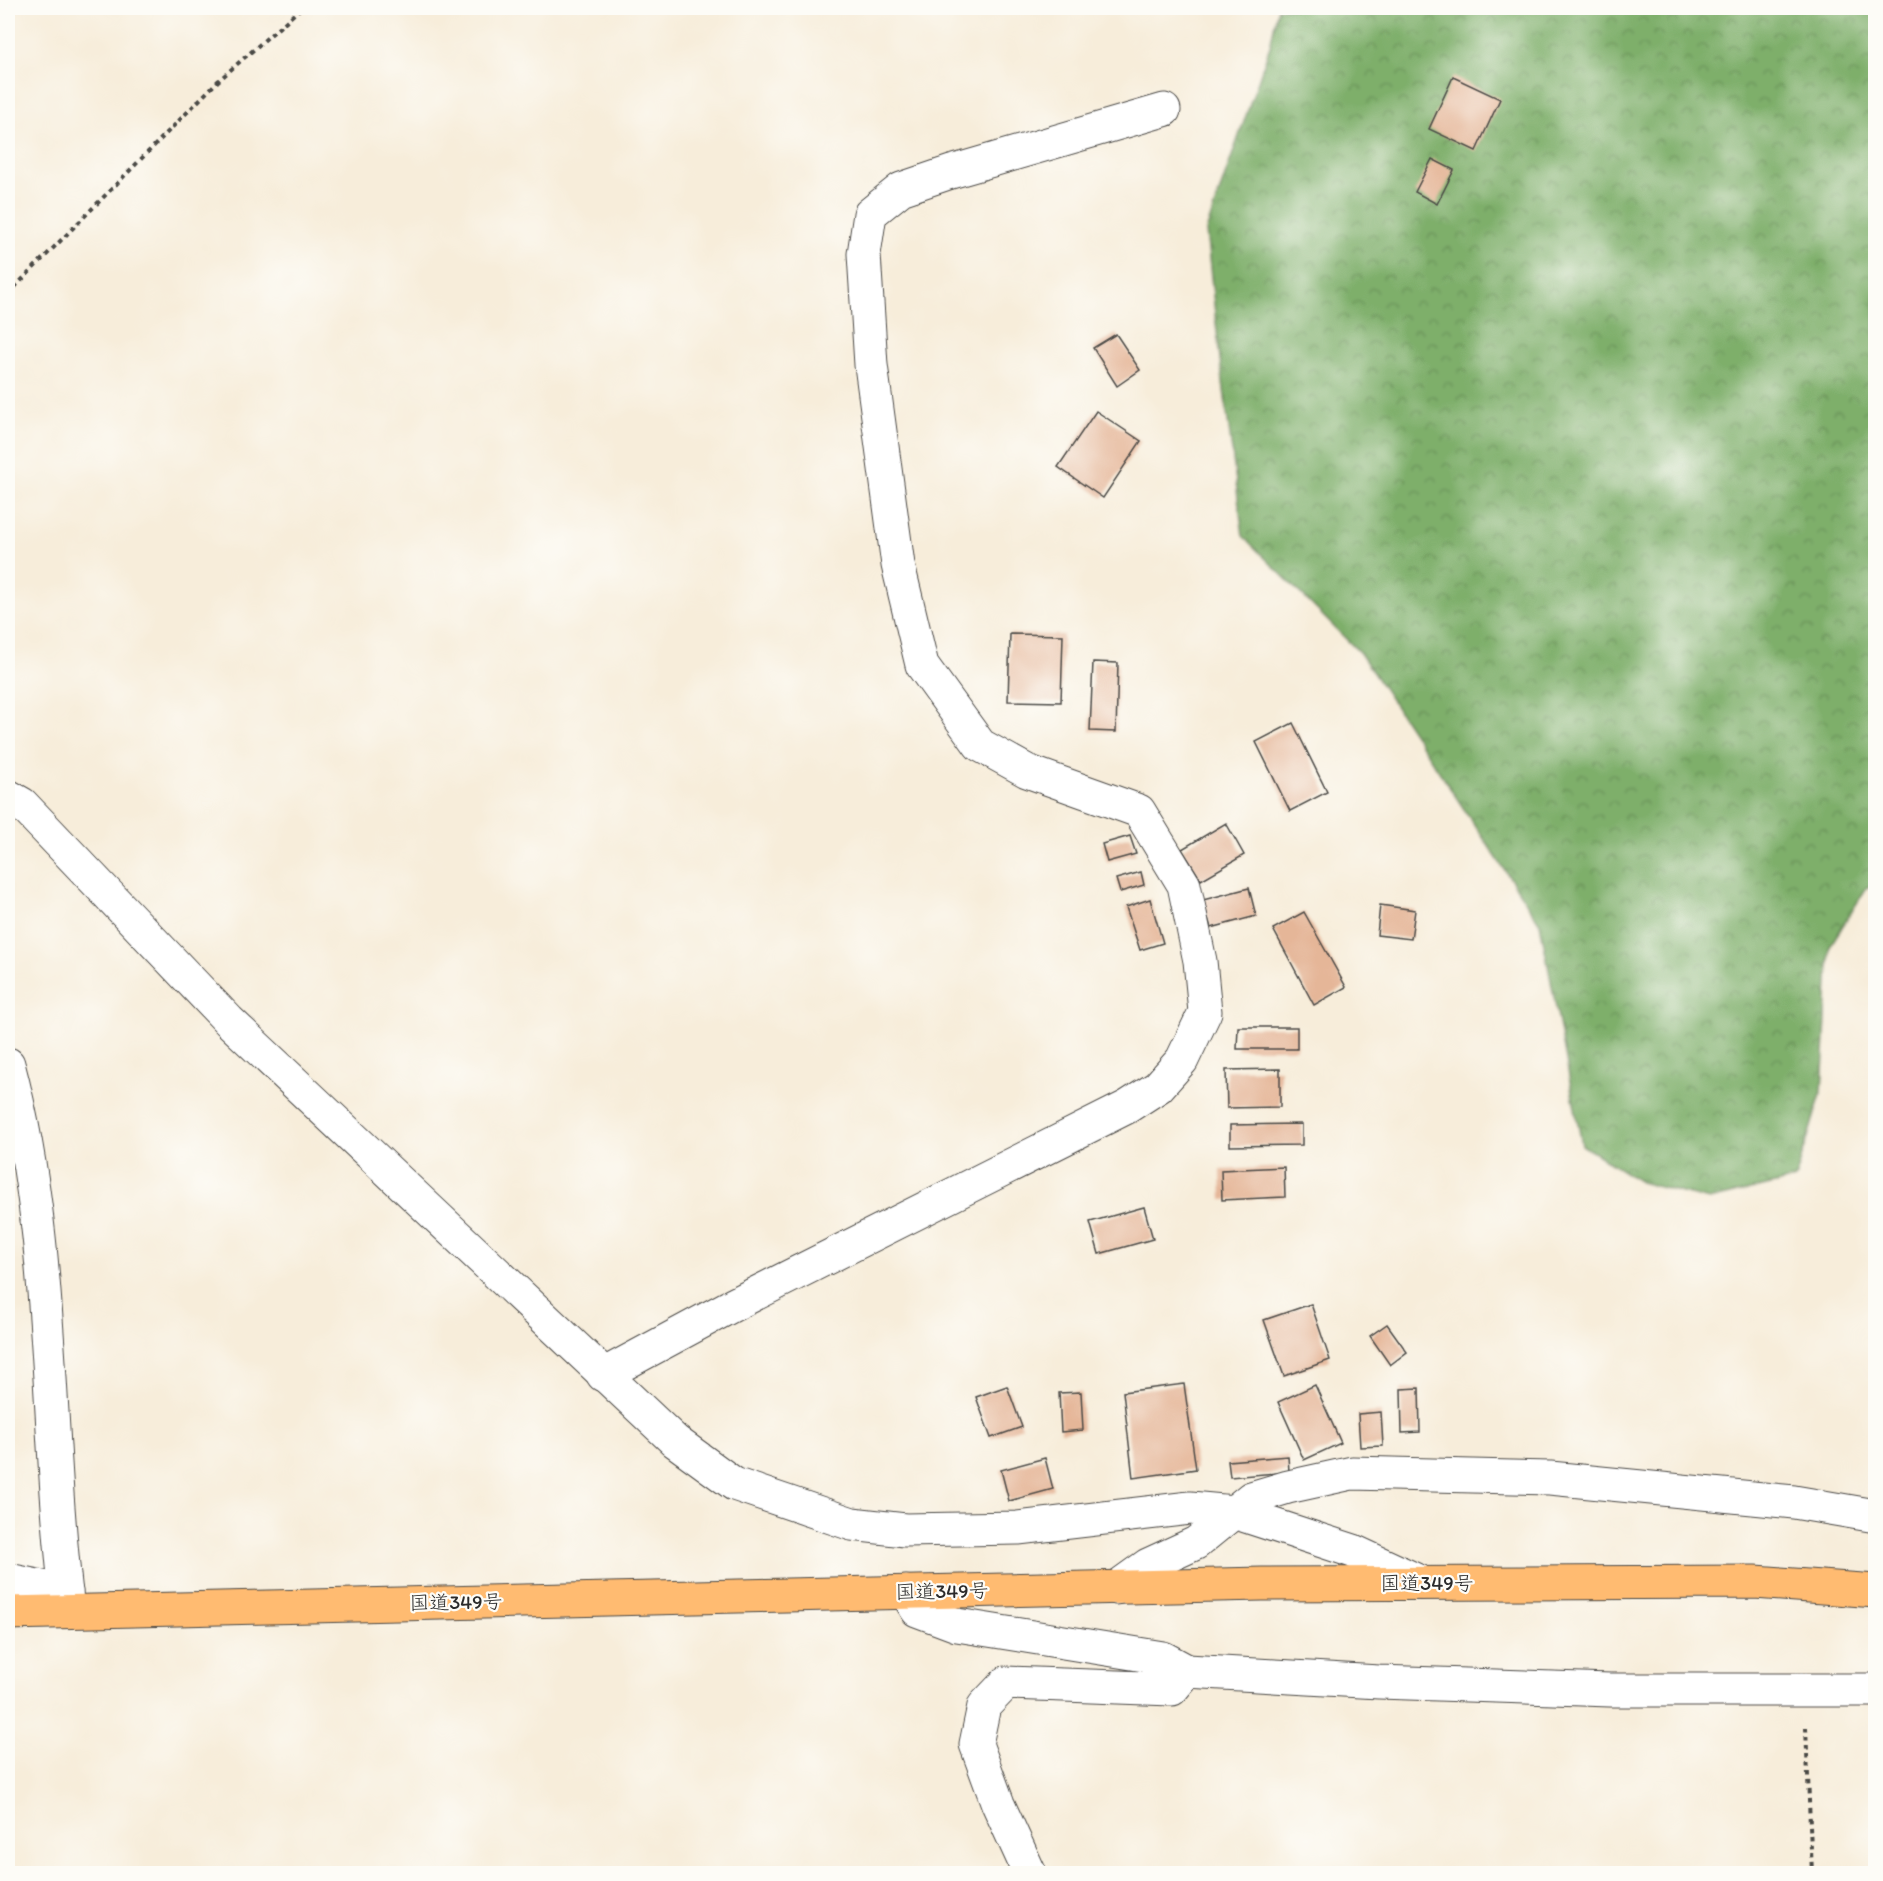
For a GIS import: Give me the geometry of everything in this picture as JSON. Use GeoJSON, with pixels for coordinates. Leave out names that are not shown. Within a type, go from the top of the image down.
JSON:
{"type":"FeatureCollection","features":[{"type":"Feature","properties":{"kind":"highway","name":"国道349号"},"geometry":{"type":"LineString","coordinates":[[8,1613],[67,1601],[906,1592],[1422,1583],[1755,1582],[1875,1591]]}},
{"type":"Feature","properties":{"kind":"street"},"geometry":{"type":"LineString","coordinates":[[603,1375],[731,1306],[1127,1107],[1158,1087],[1182,1060],[1205,1012],[1200,961],[1184,885],[1138,811],[1027,771],[980,745],[922,665],[897,553],[871,365],[864,254],[870,214],[901,189],[951,172],[1164,110]]}},
{"type":"Feature","properties":{"kind":"street"},"geometry":{"type":"LineString","coordinates":[[8,796],[22,804],[229,1021],[603,1375],[675,1441],[734,1484],[852,1524],[905,1530],[1018,1528],[1190,1508],[1234,1512],[1353,1551],[1422,1583]]}},
{"type":"Feature","properties":{"kind":"street"},"geometry":{"type":"LineString","coordinates":[[8,1064],[19,1106],[36,1206],[67,1601],[8,1580]]}},
{"type":"Feature","properties":{"kind":"street"},"geometry":{"type":"LineString","coordinates":[[1116,1588],[1148,1565],[1196,1543],[1251,1498],[1352,1473],[1550,1478],[1794,1502],[1875,1516]]}},
{"type":"Feature","properties":{"kind":"street"},"geometry":{"type":"LineString","coordinates":[[906,1592],[916,1610],[957,1625],[1163,1658],[1187,1671],[1379,1682],[1610,1690],[1875,1690]]}},
{"type":"Feature","properties":{"kind":"street"},"geometry":{"type":"LineString","coordinates":[[1030,1874],[998,1804],[976,1744],[984,1706],[1006,1683],[1172,1689],[1187,1671]]}},
{"type":"Feature","properties":{"kind":"path"},"geometry":{"type":"LineString","coordinates":[[8,294],[218,81],[300,8]]}},
{"type":"Feature","properties":{"kind":"path"},"geometry":{"type":"LineString","coordinates":[[1804,1690],[1812,1874]]}},
{"type":"Feature","properties":{"kind":"green space"},"geometry":{"type":"Polygon","coordinates":[[[1278,8],[1875,8],[1875,886],[1867,887],[1830,946],[1822,1091],[1795,1179],[1709,1200],[1640,1182],[1582,1145],[1540,923],[1360,653],[1243,536],[1206,231],[1270,46],[1278,8]]]}},
{"type":"Feature","properties":{"kind":"building"},"geometry":{"type":"Polygon","coordinates":[[[1453,77],[1500,99],[1476,151],[1429,129],[1453,77]]]}},
{"type":"Feature","properties":{"kind":"building"},"geometry":{"type":"Polygon","coordinates":[[[1432,159],[1454,170],[1437,204],[1415,192],[1432,159]]]}},
{"type":"Feature","properties":{"kind":"building"},"geometry":{"type":"Polygon","coordinates":[[[1116,334],[1140,370],[1117,386],[1093,348],[1116,334]]]}},
{"type":"Feature","properties":{"kind":"building"},"geometry":{"type":"Polygon","coordinates":[[[1096,411],[1141,441],[1103,498],[1058,467],[1096,411]]]}},
{"type":"Feature","properties":{"kind":"building"},"geometry":{"type":"Polygon","coordinates":[[[1010,634],[1063,635],[1061,702],[1008,701],[1010,634]]]}},
{"type":"Feature","properties":{"kind":"building"},"geometry":{"type":"Polygon","coordinates":[[[1093,662],[1118,663],[1116,732],[1090,731],[1093,662]]]}},
{"type":"Feature","properties":{"kind":"building"},"geometry":{"type":"Polygon","coordinates":[[[1293,723],[1327,792],[1290,811],[1256,742],[1293,723]]]}},
{"type":"Feature","properties":{"kind":"building"},"geometry":{"type":"Polygon","coordinates":[[[1226,823],[1244,855],[1201,880],[1182,849],[1226,823]]]}},
{"type":"Feature","properties":{"kind":"building"},"geometry":{"type":"Polygon","coordinates":[[[1130,836],[1136,854],[1107,862],[1102,844],[1130,836]]]}},
{"type":"Feature","properties":{"kind":"building"},"geometry":{"type":"Polygon","coordinates":[[[1141,872],[1144,885],[1120,892],[1116,879],[1141,872]]]}},
{"type":"Feature","properties":{"kind":"building"},"geometry":{"type":"Polygon","coordinates":[[[1249,888],[1256,916],[1211,928],[1203,900],[1249,888]]]}},
{"type":"Feature","properties":{"kind":"building"},"geometry":{"type":"Polygon","coordinates":[[[1150,899],[1163,943],[1140,950],[1126,907],[1150,899]]]}},
{"type":"Feature","properties":{"kind":"building"},"geometry":{"type":"Polygon","coordinates":[[[1380,905],[1415,910],[1411,939],[1377,935],[1380,905]]]}},
{"type":"Feature","properties":{"kind":"building"},"geometry":{"type":"Polygon","coordinates":[[[1304,912],[1346,987],[1314,1005],[1273,929],[1304,912]]]}},
{"type":"Feature","properties":{"kind":"building"},"geometry":{"type":"Polygon","coordinates":[[[1238,1027],[1297,1027],[1297,1049],[1237,1049],[1238,1027]]]}},
{"type":"Feature","properties":{"kind":"building"},"geometry":{"type":"Polygon","coordinates":[[[1280,1069],[1280,1107],[1227,1108],[1226,1070],[1280,1069]]]}},
{"type":"Feature","properties":{"kind":"building"},"geometry":{"type":"Polygon","coordinates":[[[1302,1124],[1302,1145],[1230,1146],[1230,1125],[1302,1124]]]}},
{"type":"Feature","properties":{"kind":"building"},"geometry":{"type":"Polygon","coordinates":[[[1284,1167],[1285,1197],[1222,1200],[1221,1170],[1284,1167]]]}},
{"type":"Feature","properties":{"kind":"building"},"geometry":{"type":"Polygon","coordinates":[[[1144,1207],[1153,1239],[1099,1254],[1090,1222],[1144,1207]]]}},
{"type":"Feature","properties":{"kind":"building"},"geometry":{"type":"Polygon","coordinates":[[[1311,1304],[1330,1360],[1284,1376],[1264,1320],[1311,1304]]]}},
{"type":"Feature","properties":{"kind":"building"},"geometry":{"type":"Polygon","coordinates":[[[1387,1324],[1407,1352],[1390,1365],[1370,1336],[1387,1324]]]}},
{"type":"Feature","properties":{"kind":"building"},"geometry":{"type":"Polygon","coordinates":[[[1184,1384],[1196,1469],[1133,1478],[1123,1392],[1184,1384]]]}},
{"type":"Feature","properties":{"kind":"building"},"geometry":{"type":"Polygon","coordinates":[[[1315,1385],[1341,1443],[1304,1460],[1278,1402],[1315,1385]]]}},
{"type":"Feature","properties":{"kind":"building"},"geometry":{"type":"Polygon","coordinates":[[[1007,1386],[1022,1427],[991,1438],[976,1397],[1007,1386]]]}},
{"type":"Feature","properties":{"kind":"building"},"geometry":{"type":"Polygon","coordinates":[[[1419,1388],[1420,1432],[1402,1433],[1401,1389],[1419,1388]]]}},
{"type":"Feature","properties":{"kind":"building"},"geometry":{"type":"Polygon","coordinates":[[[1081,1392],[1083,1430],[1061,1432],[1059,1393],[1081,1392]]]}},
{"type":"Feature","properties":{"kind":"building"},"geometry":{"type":"Polygon","coordinates":[[[1381,1412],[1383,1446],[1360,1447],[1358,1414],[1381,1412]]]}},
{"type":"Feature","properties":{"kind":"building"},"geometry":{"type":"Polygon","coordinates":[[[1288,1456],[1289,1472],[1230,1477],[1228,1461],[1288,1456]]]}},
{"type":"Feature","properties":{"kind":"building"},"geometry":{"type":"Polygon","coordinates":[[[1045,1458],[1053,1489],[1009,1501],[1001,1470],[1045,1458]]]}}]}
